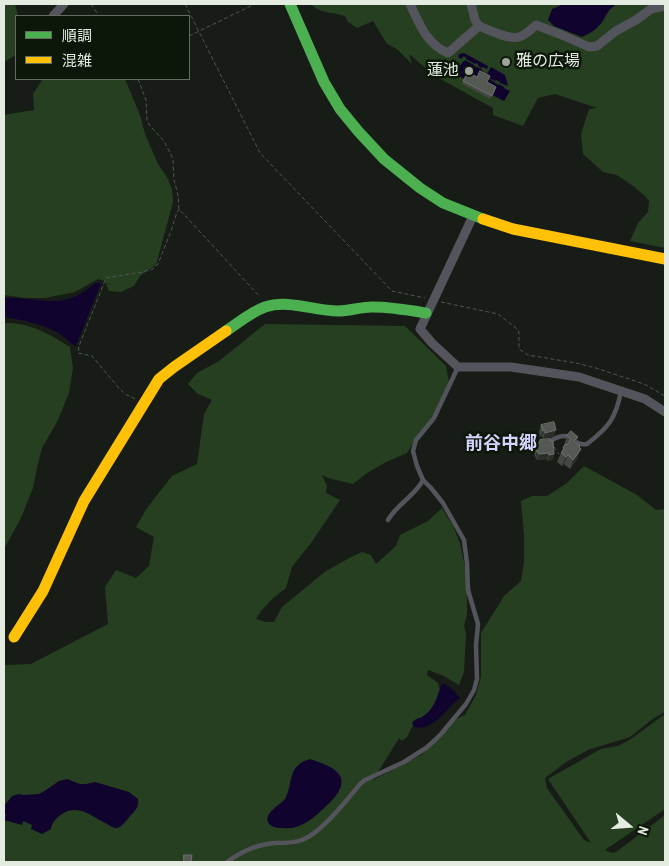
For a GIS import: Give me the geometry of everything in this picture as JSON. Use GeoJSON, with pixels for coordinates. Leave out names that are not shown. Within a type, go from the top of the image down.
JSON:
{"type":"FeatureCollection","features":[{"type":"Feature","properties":{"kind":"street"},"geometry":{"type":"LineString","coordinates":[[54,15],[64,4]]}},
{"type":"Feature","properties":{"kind":"street"},"geometry":{"type":"LineString","coordinates":[[290,4],[324,82],[340,109],[384,159],[420,188],[443,202],[473,216],[513,229],[665,259]]}},
{"type":"Feature","properties":{"kind":"street"},"geometry":{"type":"LineString","coordinates":[[410,4],[429,39],[436,47],[448,53],[479,26]]}},
{"type":"Feature","properties":{"kind":"street"},"geometry":{"type":"LineString","coordinates":[[470,4],[479,26],[510,38],[518,38],[536,25],[589,47],[597,46],[616,31],[651,9],[665,6]]}},
{"type":"Feature","properties":{"kind":"street"},"geometry":{"type":"LineString","coordinates":[[473,216],[426,313],[420,329],[426,337],[458,367],[511,367],[579,377],[645,399],[665,412]]}},
{"type":"Feature","properties":{"kind":"street"},"geometry":{"type":"LineString","coordinates":[[14,637],[43,591],[84,501],[143,404],[160,379],[174,367],[245,318],[265,307],[275,304],[339,311],[372,307],[399,308],[426,313]]}},
{"type":"Feature","properties":{"kind":"lane"},"geometry":{"type":"LineString","coordinates":[[227,862],[242,852],[256,846],[294,842],[308,838],[329,819],[365,780],[404,762],[426,748],[442,734],[474,690],[477,679],[476,645],[478,624],[469,596],[464,540],[443,503],[422,480],[413,451],[421,433],[434,418],[458,367]]}},
{"type":"Feature","properties":{"kind":"lane"},"geometry":{"type":"LineString","coordinates":[[552,440],[568,436],[578,444],[587,444],[609,424],[616,411],[621,391]]}},
{"type":"Feature","properties":{"kind":"lane"},"geometry":{"type":"LineString","coordinates":[[388,520],[393,512],[420,486],[422,480]]}},
{"type":"Feature","properties":{"kind":"path"},"geometry":{"type":"LineString","coordinates":[[91,4],[98,15]]}},
{"type":"Feature","properties":{"kind":"path"},"geometry":{"type":"LineString","coordinates":[[186,4],[260,153],[392,291],[498,314],[516,328],[519,349],[528,355],[569,361],[596,368],[644,384],[665,396]]}},
{"type":"Feature","properties":{"kind":"path"},"geometry":{"type":"LineString","coordinates":[[190,36],[255,4]]}},
{"type":"Feature","properties":{"kind":"path"},"geometry":{"type":"LineString","coordinates":[[138,80],[146,100],[148,121],[151,128],[164,141],[173,159],[174,180],[179,209],[158,264],[153,269],[106,278],[79,346],[78,353],[92,356],[125,394],[143,404]]}},
{"type":"Feature","properties":{"kind":"path"},"geometry":{"type":"LineString","coordinates":[[179,209],[260,297],[265,307]]}},
{"type":"Feature","properties":{"kind":"path"},"geometry":{"type":"LineString","coordinates":[[552,440],[559,454]]}},
{"type":"Feature","properties":{"kind":"green space"},"geometry":{"type":"Polygon","coordinates":[[[4,4],[15,4],[18,15],[15,15],[15,56],[4,62],[4,4]]]}},
{"type":"Feature","properties":{"kind":"green space"},"geometry":{"type":"Polygon","coordinates":[[[311,4],[665,4],[665,248],[630,241],[638,223],[648,212],[649,201],[633,186],[617,175],[603,172],[583,154],[581,134],[589,109],[597,108],[555,94],[538,98],[523,126],[493,115],[493,108],[435,76],[409,54],[412,64],[397,49],[387,44],[373,21],[357,28],[348,22],[345,16],[323,11],[311,4]]]}},
{"type":"Feature","properties":{"kind":"green space"},"geometry":{"type":"Polygon","coordinates":[[[42,80],[125,80],[140,115],[145,134],[158,164],[168,179],[172,190],[173,202],[156,265],[140,276],[134,286],[121,292],[109,291],[105,281],[98,279],[75,292],[45,298],[4,295],[4,115],[34,110],[33,94],[42,80]]]}},
{"type":"Feature","properties":{"kind":"green space"},"geometry":{"type":"Polygon","coordinates":[[[4,323],[31,327],[46,333],[70,347],[73,368],[69,393],[57,422],[42,448],[33,488],[21,518],[4,549],[4,323]]]}},
{"type":"Feature","properties":{"kind":"green space"},"geometry":{"type":"Polygon","coordinates":[[[265,324],[405,326],[446,366],[450,388],[439,408],[419,433],[407,453],[386,462],[353,484],[322,475],[327,486],[326,493],[340,500],[292,567],[286,588],[272,599],[256,619],[274,622],[282,607],[326,571],[353,556],[362,552],[371,555],[376,564],[396,546],[400,535],[428,521],[442,508],[453,526],[460,543],[465,567],[467,615],[464,626],[466,633],[464,672],[459,685],[442,675],[428,670],[427,675],[438,683],[440,691],[432,711],[424,718],[415,721],[407,737],[402,741],[399,738],[373,780],[421,755],[443,735],[452,721],[465,715],[476,695],[481,677],[481,633],[504,596],[521,581],[524,562],[524,536],[521,501],[532,496],[547,496],[567,483],[584,466],[637,495],[656,510],[665,509],[665,712],[654,718],[630,737],[588,750],[566,762],[545,778],[547,788],[584,840],[591,843],[548,779],[601,749],[618,746],[631,739],[665,714],[665,809],[605,850],[612,853],[616,852],[665,815],[665,862],[4,862],[4,665],[31,664],[108,624],[105,587],[116,570],[136,578],[149,566],[154,537],[136,527],[147,508],[172,476],[197,464],[204,414],[212,400],[198,394],[188,384],[197,373],[219,361],[265,324]]]}},
{"type":"Feature","properties":{"kind":"shaded area"},"geometry":{"type":"Polygon","coordinates":[[[564,4],[617,4],[610,9],[597,28],[582,37],[554,26],[548,20],[552,9],[564,4]]]}},
{"type":"Feature","properties":{"kind":"shaded area"},"geometry":{"type":"Polygon","coordinates":[[[464,53],[488,66],[487,69],[478,66],[478,64],[466,59],[464,56],[461,59],[458,57],[459,54],[464,53]]]}},
{"type":"Feature","properties":{"kind":"shaded area"},"geometry":{"type":"Polygon","coordinates":[[[465,60],[482,69],[484,72],[481,77],[472,80],[467,79],[447,70],[449,67],[457,71],[465,60]]]}},
{"type":"Feature","properties":{"kind":"shaded area"},"geometry":{"type":"Polygon","coordinates":[[[491,67],[505,75],[508,86],[489,78],[490,76],[487,74],[491,67]]]}},
{"type":"Feature","properties":{"kind":"shaded area"},"geometry":{"type":"Polygon","coordinates":[[[488,78],[510,91],[504,101],[492,95],[486,85],[488,78]]]}},
{"type":"Feature","properties":{"kind":"shaded area"},"geometry":{"type":"Polygon","coordinates":[[[96,283],[101,283],[76,346],[60,334],[40,325],[4,317],[4,298],[59,301],[76,296],[96,283]]]}},
{"type":"Feature","properties":{"kind":"shaded area"},"geometry":{"type":"Polygon","coordinates":[[[444,684],[450,687],[460,698],[434,723],[421,728],[414,727],[412,723],[429,711],[437,698],[441,685],[444,684]]]}},
{"type":"Feature","properties":{"kind":"shaded area"},"geometry":{"type":"Polygon","coordinates":[[[310,759],[328,766],[340,776],[340,788],[337,794],[322,810],[304,824],[294,828],[272,826],[268,822],[268,815],[285,799],[297,766],[310,759]]]}},
{"type":"Feature","properties":{"kind":"shaded area"},"geometry":{"type":"Polygon","coordinates":[[[67,779],[80,784],[95,782],[129,792],[138,799],[137,806],[124,824],[116,828],[86,813],[75,810],[60,816],[53,822],[51,829],[42,834],[31,829],[32,825],[23,821],[22,825],[4,820],[6,815],[4,814],[4,806],[12,796],[18,794],[39,794],[59,781],[67,779]]]}},
{"type":"Feature","properties":{"kind":"building"},"geometry":{"type":"Polygon","coordinates":[[[480,71],[490,76],[487,82],[496,87],[492,96],[463,81],[468,72],[477,77],[480,71]]]}},
{"type":"Feature","properties":{"kind":"building"},"geometry":{"type":"Polygon","coordinates":[[[554,422],[556,430],[545,433],[545,430],[543,431],[541,425],[554,422]]]}},
{"type":"Feature","properties":{"kind":"building"},"geometry":{"type":"Polygon","coordinates":[[[571,431],[578,437],[574,441],[581,449],[573,460],[568,455],[566,457],[561,453],[564,449],[563,447],[571,439],[567,436],[571,431]]]}},
{"type":"Feature","properties":{"kind":"building"},"geometry":{"type":"Polygon","coordinates":[[[550,439],[550,441],[553,441],[554,454],[539,454],[536,443],[540,442],[540,440],[550,439]]]}},
{"type":"Feature","properties":{"kind":"building"},"geometry":{"type":"Polygon","coordinates":[[[184,855],[192,855],[191,862],[184,862],[184,855]]]}},
{"type":"Feature","properties":{"kind":"traffic: fast"},"geometry":{"type":"LineString","coordinates":[[290,4],[324,82],[340,109],[358,131],[384,159],[420,188],[443,203],[483,219]]}},
{"type":"Feature","properties":{"kind":"traffic: fast"},"geometry":{"type":"LineString","coordinates":[[226,331],[265,307],[283,304],[329,311],[379,307],[426,313]]}},
{"type":"Feature","properties":{"kind":"traffic: slow"},"geometry":{"type":"LineString","coordinates":[[483,219],[513,229],[665,259]]}},
{"type":"Feature","properties":{"kind":"traffic: slow"},"geometry":{"type":"LineString","coordinates":[[14,637],[43,591],[84,501],[159,379],[226,331]]}},
{"type":"Feature","properties":{"kind":"place","name":"雅の広場"},"geometry":{"type":"Point","coordinates":[506,62]}},
{"type":"Feature","properties":{"kind":"place","name":"蓮池"},"geometry":{"type":"Point","coordinates":[469,71]}},
{"type":"Feature","properties":{"kind":"district","name":"前谷中郷"},"geometry":{"type":"Point","coordinates":[501,444]}}]}
